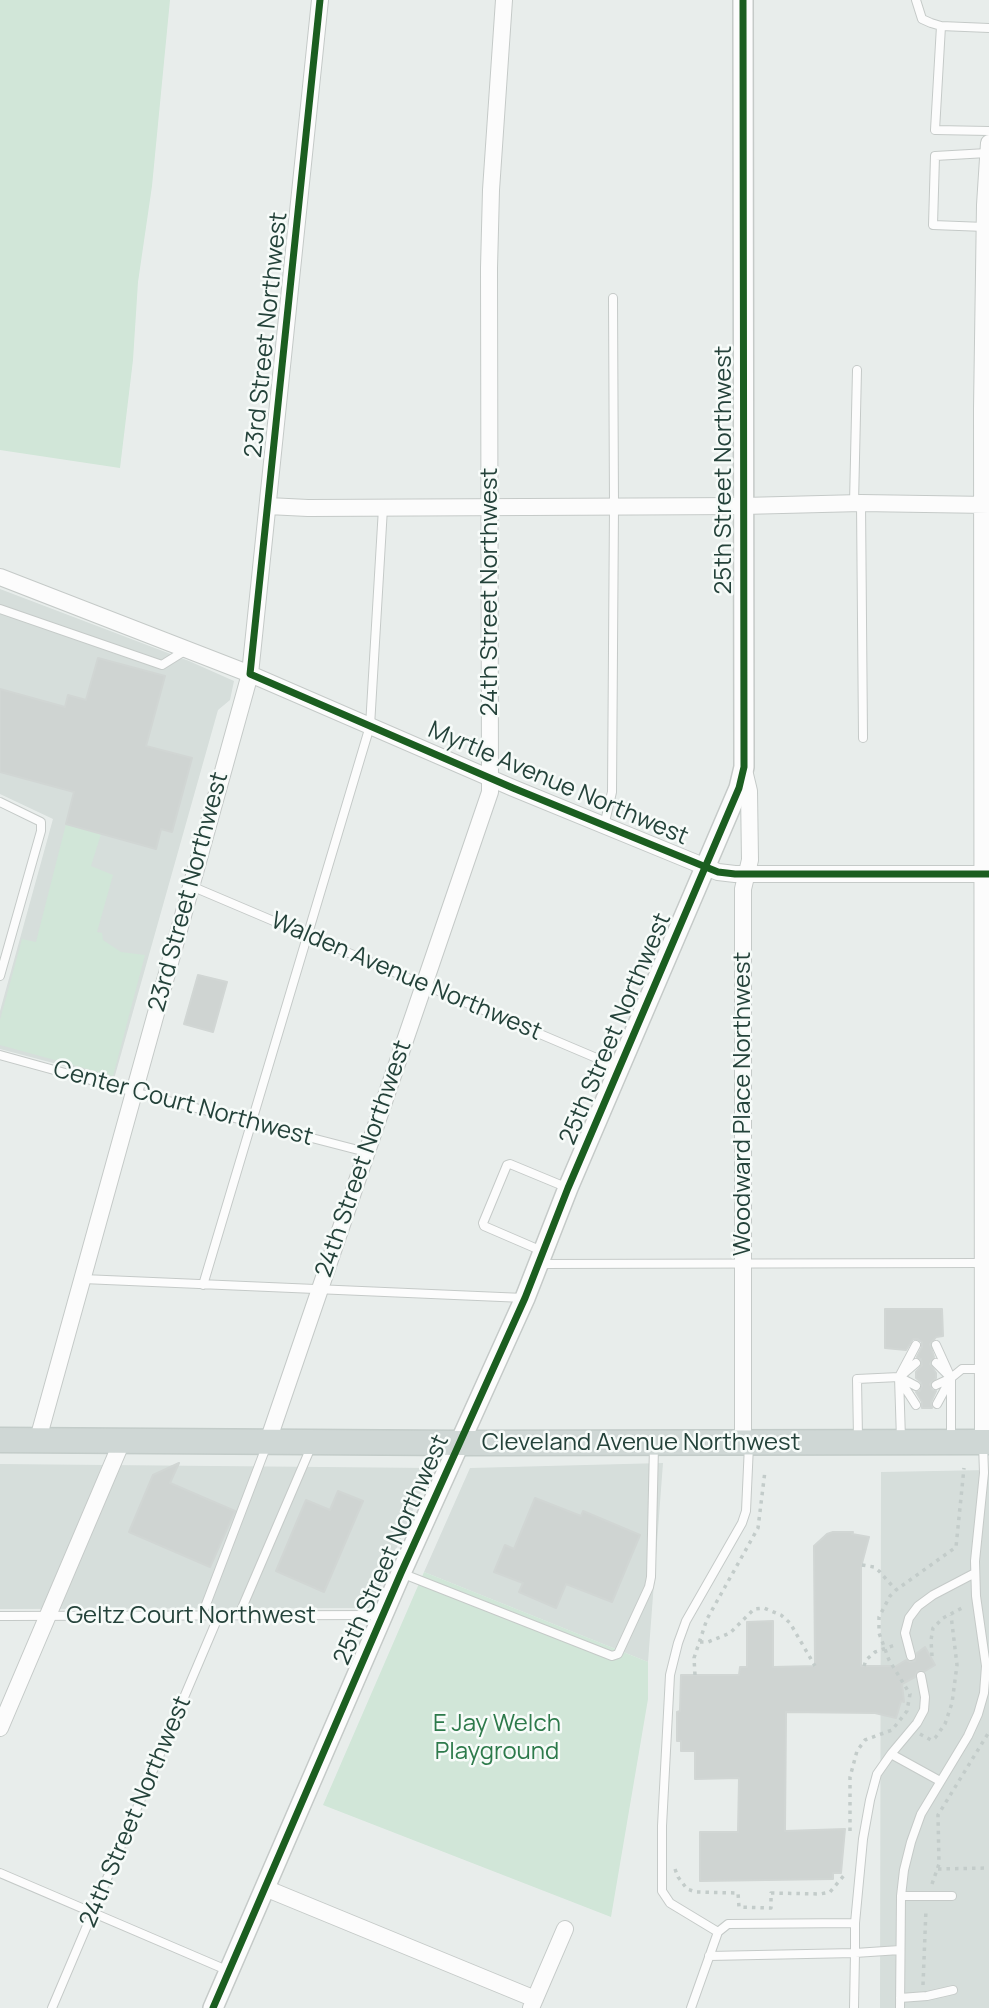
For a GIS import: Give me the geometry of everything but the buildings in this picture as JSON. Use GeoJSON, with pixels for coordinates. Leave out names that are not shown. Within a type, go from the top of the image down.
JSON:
{"type":"FeatureCollection","features":[{"type":"Feature","properties":{"kind":"main road","name":"Cleveland Avenue Northwest"},"geometry":{"type":"LineString","coordinates":[[0,1440],[986,1442]]}},
{"type":"Feature","properties":{"kind":"street","name":"23rd Street Northwest"},"geometry":{"type":"LineString","coordinates":[[38,1439],[250,674],[320,0]]}},
{"type":"Feature","properties":{"kind":"street","name":"24th Street Northwest"},"geometry":{"type":"LineString","coordinates":[[268,1441],[487,806],[491,778],[491,190],[504,0]]}},
{"type":"Feature","properties":{"kind":"street","name":"25th Street Northwest"},"geometry":{"type":"LineString","coordinates":[[215,2008],[401,1573],[525,1298],[568,1188],[739,788],[744,767],[743,0]]}},
{"type":"Feature","properties":{"kind":"street"},"geometry":{"type":"LineString","coordinates":[[986,1442],[983,1369],[986,1263],[985,226],[988,148]]}},
{"type":"Feature","properties":{"kind":"street"},"geometry":{"type":"LineString","coordinates":[[268,506],[383,508],[858,503],[986,505]]}},
{"type":"Feature","properties":{"kind":"street","name":"Myrtle Avenue Northwest"},"geometry":{"type":"LineString","coordinates":[[0,577],[250,674],[604,826],[726,874],[986,874]]}},
{"type":"Feature","properties":{"kind":"street","name":"Woodward Place Northwest"},"geometry":{"type":"LineString","coordinates":[[744,767],[749,790],[750,860],[743,889],[746,1442]]}},
{"type":"Feature","properties":{"kind":"street"},"geometry":{"type":"LineString","coordinates":[[0,1728],[123,1439]]}},
{"type":"Feature","properties":{"kind":"street"},"geometry":{"type":"LineString","coordinates":[[265,1888],[533,2004],[565,1929]]}},
{"type":"Feature","properties":{"kind":"lane"},"geometry":{"type":"LineString","coordinates":[[916,0],[922,19],[941,26],[989,28]]}},
{"type":"Feature","properties":{"kind":"lane"},"geometry":{"type":"LineString","coordinates":[[941,26],[935,130],[989,131]]}},
{"type":"Feature","properties":{"kind":"lane"},"geometry":{"type":"LineString","coordinates":[[985,226],[933,225],[935,156],[988,148]]}},
{"type":"Feature","properties":{"kind":"lane"},"geometry":{"type":"LineString","coordinates":[[604,826],[612,792],[613,298]]}},
{"type":"Feature","properties":{"kind":"lane"},"geometry":{"type":"LineString","coordinates":[[857,370],[863,738]]}},
{"type":"Feature","properties":{"kind":"lane"},"geometry":{"type":"LineString","coordinates":[[203,1285],[370,726],[383,508]]}},
{"type":"Feature","properties":{"kind":"lane"},"geometry":{"type":"LineString","coordinates":[[0,609],[162,665],[187,650]]}},
{"type":"Feature","properties":{"kind":"lane"},"geometry":{"type":"LineString","coordinates":[[0,802],[41,822],[41,831],[0,976]]}},
{"type":"Feature","properties":{"kind":"lane","name":"Walden Avenue Northwest"},"geometry":{"type":"LineString","coordinates":[[191,886],[621,1068]]}},
{"type":"Feature","properties":{"kind":"lane","name":"Center Court Northwest"},"geometry":{"type":"LineString","coordinates":[[0,1055],[134,1093],[366,1152]]}},
{"type":"Feature","properties":{"kind":"lane"},"geometry":{"type":"LineString","coordinates":[[568,1188],[507,1165],[482,1223],[541,1258],[743,1264],[986,1263]]}},
{"type":"Feature","properties":{"kind":"lane"},"geometry":{"type":"LineString","coordinates":[[83,1279],[525,1298]]}},
{"type":"Feature","properties":{"kind":"lane"},"geometry":{"type":"LineString","coordinates":[[901,1442],[899,1377],[916,1345]]}},
{"type":"Feature","properties":{"kind":"lane"},"geometry":{"type":"LineString","coordinates":[[936,1345],[951,1378],[951,1442]]}},
{"type":"Feature","properties":{"kind":"lane"},"geometry":{"type":"LineString","coordinates":[[899,1377],[916,1363]]}},
{"type":"Feature","properties":{"kind":"lane"},"geometry":{"type":"LineString","coordinates":[[936,1363],[951,1378]]}},
{"type":"Feature","properties":{"kind":"lane"},"geometry":{"type":"LineString","coordinates":[[936,1385],[962,1369],[983,1369]]}},
{"type":"Feature","properties":{"kind":"lane"},"geometry":{"type":"LineString","coordinates":[[899,1377],[915,1405]]}},
{"type":"Feature","properties":{"kind":"lane"},"geometry":{"type":"LineString","coordinates":[[859,1442],[857,1379],[899,1377],[916,1386]]}},
{"type":"Feature","properties":{"kind":"lane"},"geometry":{"type":"LineString","coordinates":[[937,1404],[951,1378]]}},
{"type":"Feature","properties":{"kind":"lane"},"geometry":{"type":"LineString","coordinates":[[202,1615],[268,1441]]}},
{"type":"Feature","properties":{"kind":"lane"},"geometry":{"type":"LineString","coordinates":[[239,1615],[314,1441]]}},
{"type":"Feature","properties":{"kind":"lane"},"geometry":{"type":"LineString","coordinates":[[718,1932],[670,1903],[662,1891],[662,1826],[670,1675],[686,1622],[742,1523],[746,1511],[746,1442]]}},
{"type":"Feature","properties":{"kind":"lane"},"geometry":{"type":"LineString","coordinates":[[900,2008],[901,1896],[911,1842],[921,1814],[968,1736],[984,1693],[986,1666],[975,1573],[986,1442]]}},
{"type":"Feature","properties":{"kind":"lane"},"geometry":{"type":"LineString","coordinates":[[401,1573],[612,1656],[618,1654],[649,1587],[651,1577],[654,1443]]}},
{"type":"Feature","properties":{"kind":"lane"},"geometry":{"type":"LineString","coordinates":[[911,1656],[905,1633],[909,1618],[918,1606],[975,1573]]}},
{"type":"Feature","properties":{"kind":"lane","name":"24th Street Northwest"},"geometry":{"type":"LineString","coordinates":[[52,2008],[219,1615]]}},
{"type":"Feature","properties":{"kind":"lane","name":"Geltz Court Northwest"},"geometry":{"type":"LineString","coordinates":[[0,1616],[383,1615]]}},
{"type":"Feature","properties":{"kind":"lane"},"geometry":{"type":"LineString","coordinates":[[854,2008],[855,1923],[870,1800],[877,1774],[913,1729],[924,1710],[925,1697],[921,1676]]}},
{"type":"Feature","properties":{"kind":"lane"},"geometry":{"type":"LineString","coordinates":[[891,1754],[940,1780]]}},
{"type":"Feature","properties":{"kind":"lane"},"geometry":{"type":"LineString","coordinates":[[0,1872],[229,1971]]}},
{"type":"Feature","properties":{"kind":"lane"},"geometry":{"type":"LineString","coordinates":[[901,1896],[952,1896]]}},
{"type":"Feature","properties":{"kind":"lane"},"geometry":{"type":"LineString","coordinates":[[691,2008],[718,1932],[728,1924],[855,1923]]}},
{"type":"Feature","properties":{"kind":"lane"},"geometry":{"type":"LineString","coordinates":[[709,1956],[900,1950]]}},
{"type":"Feature","properties":{"kind":"lane"},"geometry":{"type":"LineString","coordinates":[[900,1998],[953,1990]]}},
{"type":"Feature","properties":{"kind":"path"},"geometry":{"type":"LineString","coordinates":[[850,1835],[850,1777],[857,1751],[865,1741],[892,1730],[907,1711],[910,1693],[889,1660],[879,1633],[879,1617],[896,1590],[956,1547],[964,1468]]}},
{"type":"Feature","properties":{"kind":"path"},"geometry":{"type":"LineString","coordinates":[[695,1675],[694,1658],[707,1619],[758,1528],[765,1471]]}},
{"type":"Feature","properties":{"kind":"path"},"geometry":{"type":"LineString","coordinates":[[862,1565],[874,1567],[896,1590]]}},
{"type":"Feature","properties":{"kind":"path"},"geometry":{"type":"LineString","coordinates":[[932,1656],[933,1628],[976,1596]]}},
{"type":"Feature","properties":{"kind":"path"},"geometry":{"type":"LineString","coordinates":[[700,1642],[708,1642],[730,1633],[754,1609],[764,1608],[781,1615],[790,1623],[814,1666]]}},
{"type":"Feature","properties":{"kind":"path"},"geometry":{"type":"LineString","coordinates":[[900,1720],[931,1740],[945,1724],[952,1703],[957,1665],[951,1615]]}},
{"type":"Feature","properties":{"kind":"path"},"geometry":{"type":"LineString","coordinates":[[864,1666],[866,1660],[875,1652],[907,1642]]}},
{"type":"Feature","properties":{"kind":"path"},"geometry":{"type":"LineString","coordinates":[[924,1996],[926,1912],[938,1868],[938,1815],[989,1732]]}},
{"type":"Feature","properties":{"kind":"path"},"geometry":{"type":"LineString","coordinates":[[675,1866],[678,1877],[687,1889],[696,1892],[738,1893],[739,1907],[771,1908],[771,1893],[830,1892],[846,1873]]}},
{"type":"Feature","properties":{"kind":"path"},"geometry":{"type":"LineString","coordinates":[[938,1868],[989,1868]]}},
{"type":"Feature","properties":{"kind":"shaded area"},"geometry":{"type":"Polygon","coordinates":[[[0,589],[189,661],[234,681],[230,700],[218,710],[114,1079],[0,1049],[0,1011],[53,819],[0,794],[0,589]]]}},
{"type":"Feature","properties":{"kind":"shaded area"},"geometry":{"type":"Polygon","coordinates":[[[663,1463],[648,1662],[424,1572],[470,1468],[663,1463]]]}},
{"type":"Feature","properties":{"kind":"shaded area"},"geometry":{"type":"Polygon","coordinates":[[[0,1464],[431,1468],[371,1608],[0,1609],[0,1464]]]}},
{"type":"Feature","properties":{"kind":"shaded area"},"geometry":{"type":"Polygon","coordinates":[[[989,1470],[989,2008],[880,2008],[881,1472],[989,1470]]]}},
{"type":"Feature","properties":{"kind":"green space"},"geometry":{"type":"Polygon","coordinates":[[[0,0],[170,0],[120,468],[0,450],[0,0]]]}},
{"type":"Feature","properties":{"kind":"green space"},"geometry":{"type":"Polygon","coordinates":[[[66,824],[101,834],[91,866],[113,875],[97,932],[102,933],[103,940],[121,952],[145,955],[113,1076],[0,1045],[0,1020],[22,939],[36,942],[66,824]]]}},
{"type":"Feature","properties":{"kind":"green space","name":"E Jay Welch Playground"},"geometry":{"type":"Polygon","coordinates":[[[424,1572],[648,1662],[648,1699],[611,1917],[323,1805],[424,1572]]]}},
{"type":"Feature","properties":{"kind":"cycle path"},"geometry":{"type":"LineString","coordinates":[[320,0],[250,674],[513,788],[718,872],[989,874]]}},
{"type":"Feature","properties":{"kind":"cycle path"},"geometry":{"type":"LineString","coordinates":[[213,2008],[401,1573],[525,1298],[568,1188],[739,788],[744,767],[743,0]]}}]}
